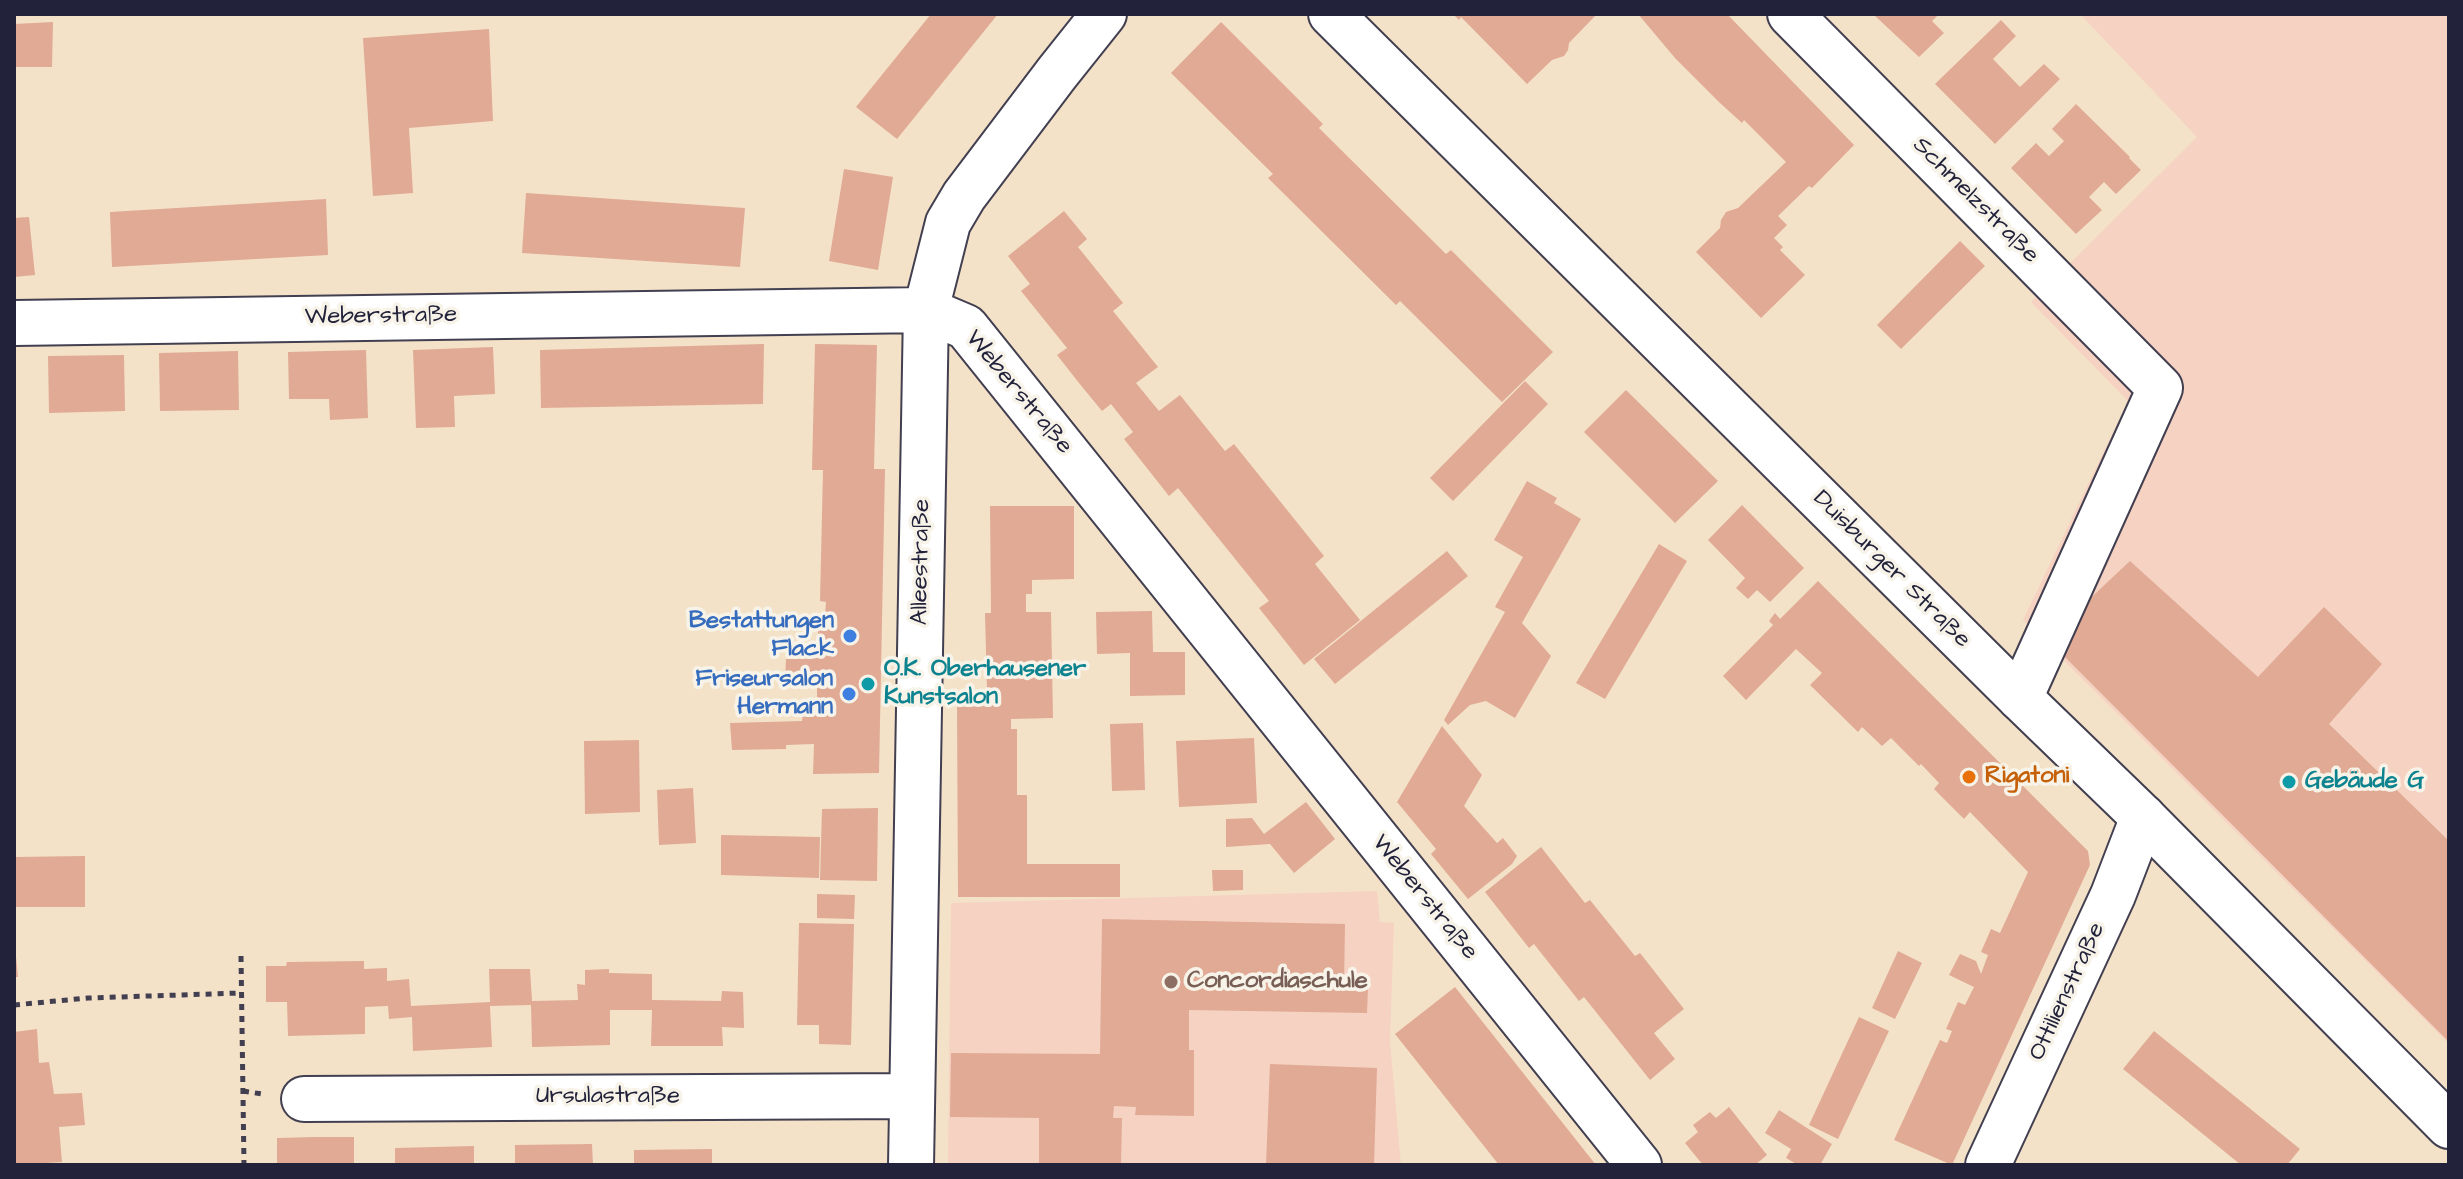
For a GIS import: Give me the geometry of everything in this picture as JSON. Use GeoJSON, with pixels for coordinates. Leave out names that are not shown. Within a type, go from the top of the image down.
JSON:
{"type":"FeatureCollection","features":[{"type":"Feature","properties":{"kind":"street","name":"Alleestraße"},"geometry":{"type":"LineString","coordinates":[[911,1165],[926,310],[948,223],[964,196],[1104,14]]}},
{"type":"Feature","properties":{"kind":"street","name":"Duisburger Straße"},"geometry":{"type":"LineString","coordinates":[[1331,14],[2143,817],[2449,1126]]}},
{"type":"Feature","properties":{"kind":"street","name":"Schmelzstraße"},"geometry":{"type":"LineString","coordinates":[[1790,14],[2160,388],[2020,698]]}},
{"type":"Feature","properties":{"kind":"street","name":"Weberstraße"},"geometry":{"type":"LineString","coordinates":[[14,323],[926,310],[966,327],[1639,1165]]}},
{"type":"Feature","properties":{"kind":"street","name":"Ottilienstraße"},"geometry":{"type":"LineString","coordinates":[[1988,1165],[2113,895],[2143,817]]}},
{"type":"Feature","properties":{"kind":"street","name":"Ursulastraße"},"geometry":{"type":"LineString","coordinates":[[304,1099],[912,1096]]}},
{"type":"Feature","properties":{"kind":"path"},"geometry":{"type":"LineString","coordinates":[[241,956],[244,1165]]}},
{"type":"Feature","properties":{"kind":"path"},"geometry":{"type":"LineString","coordinates":[[14,1005],[88,998],[241,993]]}},
{"type":"Feature","properties":{"kind":"shaded area"},"geometry":{"type":"Polygon","coordinates":[[[2080,14],[2449,14],[2449,1044],[2023,620],[2128,401],[2031,302],[2197,137],[2080,14]]]}},
{"type":"Feature","properties":{"kind":"shaded area","name":"Concordiaschule"},"geometry":{"type":"Polygon","coordinates":[[[1377,891],[1380,922],[1394,923],[1390,1041],[1401,1165],[948,1165],[951,903],[1377,891]]]}},
{"type":"Feature","properties":{"kind":"building"},"geometry":{"type":"Polygon","coordinates":[[[931,14],[998,14],[897,139],[856,107],[931,14]]]}},
{"type":"Feature","properties":{"kind":"building"},"geometry":{"type":"Polygon","coordinates":[[[1453,14],[1597,14],[1569,43],[1564,56],[1552,60],[1527,84],[1461,17],[1459,20],[1453,14]]]}},
{"type":"Feature","properties":{"kind":"building"},"geometry":{"type":"Polygon","coordinates":[[[1638,14],[1727,14],[1854,145],[1812,188],[1809,186],[1778,216],[1787,225],[1774,238],[1783,247],[1780,250],[1805,275],[1761,318],[1696,252],[1720,228],[1726,212],[1738,208],[1786,162],[1675,58],[1638,14]]]}},
{"type":"Feature","properties":{"kind":"building"},"geometry":{"type":"Polygon","coordinates":[[[1873,14],[1939,14],[1932,21],[1944,33],[1919,57],[1873,14]]]}},
{"type":"Feature","properties":{"kind":"building"},"geometry":{"type":"Polygon","coordinates":[[[2001,20],[2016,36],[1993,59],[2020,87],[2044,64],[2060,79],[1995,144],[1935,84],[2001,20]]]}},
{"type":"Feature","properties":{"kind":"building"},"geometry":{"type":"Polygon","coordinates":[[[53,22],[52,67],[14,67],[14,24],[53,22]]]}},
{"type":"Feature","properties":{"kind":"building"},"geometry":{"type":"Polygon","coordinates":[[[1221,22],[1323,124],[1319,128],[1446,254],[1451,250],[1553,352],[1502,402],[1400,301],[1396,305],[1268,178],[1273,174],[1171,73],[1221,22]]]}},
{"type":"Feature","properties":{"kind":"building"},"geometry":{"type":"Polygon","coordinates":[[[489,29],[493,121],[409,128],[413,193],[373,196],[363,38],[489,29]]]}},
{"type":"Feature","properties":{"kind":"building"},"geometry":{"type":"Polygon","coordinates":[[[2076,104],[2141,170],[2116,194],[2104,182],[2089,197],[2102,210],[2076,234],[2011,168],[2036,143],[2049,156],[2064,141],[2052,129],[2076,104]]]}},
{"type":"Feature","properties":{"kind":"building"},"geometry":{"type":"Polygon","coordinates":[[[844,169],[893,177],[878,270],[829,261],[844,169]]]}},
{"type":"Feature","properties":{"kind":"building"},"geometry":{"type":"Polygon","coordinates":[[[526,193],[745,208],[740,267],[522,253],[526,193]]]}},
{"type":"Feature","properties":{"kind":"building"},"geometry":{"type":"Polygon","coordinates":[[[326,199],[328,255],[112,267],[110,212],[326,199]]]}},
{"type":"Feature","properties":{"kind":"building"},"geometry":{"type":"Polygon","coordinates":[[[1064,211],[1087,239],[1078,247],[1123,303],[1113,311],[1158,367],[1136,383],[1159,411],[1180,395],[1225,451],[1234,444],[1324,556],[1315,564],[1360,620],[1304,665],[1259,608],[1269,601],[1178,488],[1169,496],[1124,439],[1133,432],[1111,404],[1102,411],[1057,355],[1067,348],[1021,291],[1030,284],[1008,256],[1064,211]]]}},
{"type":"Feature","properties":{"kind":"building"},"geometry":{"type":"Polygon","coordinates":[[[29,217],[35,275],[14,277],[14,218],[29,217]]]}},
{"type":"Feature","properties":{"kind":"building"},"geometry":{"type":"Polygon","coordinates":[[[1960,241],[1985,266],[1901,349],[1877,325],[1960,241]]]}},
{"type":"Feature","properties":{"kind":"building"},"geometry":{"type":"Polygon","coordinates":[[[764,344],[763,404],[541,408],[540,350],[764,344]]]}},
{"type":"Feature","properties":{"kind":"building"},"geometry":{"type":"Polygon","coordinates":[[[815,344],[877,345],[874,469],[885,469],[879,773],[813,774],[814,744],[786,745],[786,749],[732,750],[730,723],[802,721],[803,712],[809,712],[817,705],[817,683],[811,675],[805,681],[785,682],[786,659],[818,658],[818,615],[825,615],[826,602],[820,601],[823,470],[812,470],[815,344]]]}},
{"type":"Feature","properties":{"kind":"building"},"geometry":{"type":"Polygon","coordinates":[[[493,347],[495,394],[454,396],[455,427],[416,428],[413,350],[493,347]]]}},
{"type":"Feature","properties":{"kind":"building"},"geometry":{"type":"Polygon","coordinates":[[[366,350],[368,418],[330,420],[329,399],[289,399],[288,352],[366,350]]]}},
{"type":"Feature","properties":{"kind":"building"},"geometry":{"type":"Polygon","coordinates":[[[238,351],[239,410],[160,411],[159,353],[238,351]]]}},
{"type":"Feature","properties":{"kind":"building"},"geometry":{"type":"Polygon","coordinates":[[[124,355],[125,411],[49,413],[48,356],[124,355]]]}},
{"type":"Feature","properties":{"kind":"building"},"geometry":{"type":"Polygon","coordinates":[[[1525,381],[1548,404],[1453,501],[1430,478],[1525,381]]]}},
{"type":"Feature","properties":{"kind":"building"},"geometry":{"type":"Polygon","coordinates":[[[1626,390],[1718,481],[1675,523],[1584,432],[1626,390]]]}},
{"type":"Feature","properties":{"kind":"building"},"geometry":{"type":"Polygon","coordinates":[[[1527,481],[1557,498],[1554,503],[1581,519],[1522,623],[1551,656],[1515,718],[1486,701],[1470,705],[1448,725],[1444,720],[1505,612],[1495,607],[1523,557],[1494,540],[1527,481]]]}},
{"type":"Feature","properties":{"kind":"building"},"geometry":{"type":"Polygon","coordinates":[[[1742,505],[1804,568],[1770,602],[1757,590],[1748,599],[1736,588],[1745,578],[1708,540],[1742,505]]]}},
{"type":"Feature","properties":{"kind":"building"},"geometry":{"type":"Polygon","coordinates":[[[990,506],[1074,506],[1074,579],[1032,580],[1032,594],[1026,594],[1026,612],[1051,612],[1053,718],[1011,719],[1011,729],[1017,729],[1017,795],[1027,795],[1027,864],[1120,864],[1120,897],[958,897],[957,705],[991,705],[990,692],[987,691],[985,613],[991,613],[990,506]]]}},
{"type":"Feature","properties":{"kind":"building"},"geometry":{"type":"Polygon","coordinates":[[[1659,544],[1687,561],[1605,699],[1576,683],[1659,544]]]}},
{"type":"Feature","properties":{"kind":"building"},"geometry":{"type":"Polygon","coordinates":[[[1447,551],[1468,576],[1335,684],[1314,659],[1447,551]]]}},
{"type":"Feature","properties":{"kind":"building","name":"Gebäude G"},"geometry":{"type":"Polygon","coordinates":[[[2130,561],[2258,677],[2324,607],[2382,664],[2329,724],[2449,841],[2449,1042],[2047,639],[2130,561]]]}},
{"type":"Feature","properties":{"kind":"building"},"geometry":{"type":"Polygon","coordinates":[[[1818,581],[2088,851],[2090,865],[1952,1165],[1894,1140],[1940,1040],[1947,1043],[1952,1031],[1946,1029],[1958,1002],[1965,1005],[1974,987],[1949,975],[1960,954],[1976,961],[1981,974],[1988,955],[1981,952],[1991,929],[2000,933],[2028,872],[1970,812],[1964,819],[1934,789],[1939,783],[1891,738],[1882,746],[1862,727],[1858,732],[1810,685],[1822,673],[1796,649],[1746,700],[1723,676],[1773,625],[1769,621],[1775,613],[1780,619],[1818,581]]]}},
{"type":"Feature","properties":{"kind":"building"},"geometry":{"type":"Polygon","coordinates":[[[1152,611],[1153,652],[1185,652],[1185,695],[1130,696],[1130,653],[1097,654],[1096,612],[1152,611]]]}},
{"type":"Feature","properties":{"kind":"building"},"geometry":{"type":"Polygon","coordinates":[[[1143,723],[1145,790],[1112,791],[1110,724],[1143,723]]]}},
{"type":"Feature","properties":{"kind":"building"},"geometry":{"type":"Polygon","coordinates":[[[1442,726],[1482,775],[1464,806],[1497,843],[1503,838],[1517,856],[1512,864],[1468,899],[1431,854],[1436,849],[1397,802],[1442,726]]]}},
{"type":"Feature","properties":{"kind":"building"},"geometry":{"type":"Polygon","coordinates":[[[1254,738],[1257,803],[1179,807],[1176,741],[1254,738]]]}},
{"type":"Feature","properties":{"kind":"building"},"geometry":{"type":"Polygon","coordinates":[[[639,740],[640,812],[585,814],[584,741],[639,740]]]}},
{"type":"Feature","properties":{"kind":"building"},"geometry":{"type":"Polygon","coordinates":[[[693,788],[696,843],[659,845],[657,790],[693,788]]]}},
{"type":"Feature","properties":{"kind":"building"},"geometry":{"type":"Polygon","coordinates":[[[1306,802],[1335,839],[1294,873],[1270,844],[1226,847],[1226,819],[1252,818],[1264,834],[1306,802]]]}},
{"type":"Feature","properties":{"kind":"building"},"geometry":{"type":"Polygon","coordinates":[[[878,808],[877,881],[820,880],[822,809],[878,808]]]}},
{"type":"Feature","properties":{"kind":"building"},"geometry":{"type":"Polygon","coordinates":[[[721,835],[820,837],[819,878],[721,875],[721,835]]]}},
{"type":"Feature","properties":{"kind":"building"},"geometry":{"type":"Polygon","coordinates":[[[1541,847],[1585,903],[1590,900],[1635,956],[1640,953],[1684,1009],[1654,1033],[1675,1059],[1650,1080],[1584,997],[1579,1001],[1534,944],[1529,948],[1485,892],[1541,847]]]}},
{"type":"Feature","properties":{"kind":"building"},"geometry":{"type":"Polygon","coordinates":[[[85,856],[85,907],[14,907],[14,857],[85,856]]]}},
{"type":"Feature","properties":{"kind":"building"},"geometry":{"type":"Polygon","coordinates":[[[1212,870],[1243,870],[1243,890],[1213,891],[1212,870]]]}},
{"type":"Feature","properties":{"kind":"building"},"geometry":{"type":"Polygon","coordinates":[[[817,894],[855,895],[854,919],[817,918],[817,894]]]}},
{"type":"Feature","properties":{"kind":"building","name":"Concordiaschule"},"geometry":{"type":"Polygon","coordinates":[[[1102,919],[1345,924],[1344,987],[1368,988],[1367,1013],[1189,1010],[1189,1050],[1194,1050],[1194,1116],[1135,1115],[1136,1107],[1114,1106],[1113,1118],[1122,1118],[1121,1165],[1039,1165],[1039,1118],[950,1117],[951,1053],[1100,1054],[1102,919]]]}},
{"type":"Feature","properties":{"kind":"building"},"geometry":{"type":"Polygon","coordinates":[[[799,923],[854,924],[851,1045],[819,1044],[819,1025],[797,1025],[799,923]]]}},
{"type":"Feature","properties":{"kind":"building"},"geometry":{"type":"Polygon","coordinates":[[[1898,951],[1922,963],[1895,1019],[1872,1008],[1898,951]]]}},
{"type":"Feature","properties":{"kind":"building"},"geometry":{"type":"Polygon","coordinates":[[[16,956],[18,977],[14,977],[16,956]]]}},
{"type":"Feature","properties":{"kind":"building"},"geometry":{"type":"Polygon","coordinates":[[[364,961],[364,969],[387,968],[387,981],[409,979],[411,1006],[490,1002],[489,969],[530,969],[532,1001],[578,1000],[577,984],[585,985],[585,970],[609,969],[609,973],[652,974],[652,1000],[721,1001],[722,991],[743,992],[744,1028],[722,1027],[723,1046],[651,1046],[652,1010],[610,1010],[610,1045],[532,1047],[531,1005],[490,1006],[492,1047],[413,1051],[412,1017],[389,1019],[388,1006],[365,1007],[365,1034],[288,1036],[287,1002],[266,1002],[266,966],[286,966],[287,962],[364,961]]]}},
{"type":"Feature","properties":{"kind":"building"},"geometry":{"type":"Polygon","coordinates":[[[1455,987],[1596,1165],[1499,1165],[1395,1034],[1455,987]]]}},
{"type":"Feature","properties":{"kind":"building"},"geometry":{"type":"Polygon","coordinates":[[[1859,1017],[1889,1031],[1838,1139],[1809,1125],[1859,1017]]]}},
{"type":"Feature","properties":{"kind":"building"},"geometry":{"type":"Polygon","coordinates":[[[37,1029],[39,1063],[49,1062],[54,1094],[82,1093],[85,1125],[59,1127],[62,1162],[14,1165],[14,1032],[37,1029]]]}},
{"type":"Feature","properties":{"kind":"building"},"geometry":{"type":"Polygon","coordinates":[[[2154,1031],[2300,1149],[2287,1165],[2241,1165],[2123,1069],[2154,1031]]]}},
{"type":"Feature","properties":{"kind":"building"},"geometry":{"type":"Polygon","coordinates":[[[1270,1064],[1377,1068],[1374,1165],[1266,1165],[1270,1064]]]}},
{"type":"Feature","properties":{"kind":"building"},"geometry":{"type":"Polygon","coordinates":[[[1729,1107],[1767,1155],[1755,1165],[1703,1165],[1685,1143],[1698,1132],[1693,1125],[1710,1112],[1716,1118],[1729,1107]]]}},
{"type":"Feature","properties":{"kind":"building"},"geometry":{"type":"Polygon","coordinates":[[[1779,1110],[1832,1144],[1820,1165],[1798,1165],[1786,1158],[1791,1149],[1765,1133],[1779,1110]]]}},
{"type":"Feature","properties":{"kind":"building"},"geometry":{"type":"Polygon","coordinates":[[[354,1137],[354,1165],[277,1165],[277,1138],[354,1137]]]}},
{"type":"Feature","properties":{"kind":"building"},"geometry":{"type":"Polygon","coordinates":[[[592,1144],[593,1165],[515,1165],[515,1145],[592,1144]]]}},
{"type":"Feature","properties":{"kind":"building"},"geometry":{"type":"Polygon","coordinates":[[[474,1146],[474,1165],[395,1165],[395,1148],[474,1146]]]}},
{"type":"Feature","properties":{"kind":"building"},"geometry":{"type":"Polygon","coordinates":[[[712,1149],[712,1165],[634,1165],[634,1150],[712,1149]]]}},
{"type":"Feature","properties":{"kind":"place","name":"Bestattungen Flack"},"geometry":{"type":"Point","coordinates":[850,636]}},
{"type":"Feature","properties":{"kind":"place","name":"O.K. Oberhausener Kunstsalon"},"geometry":{"type":"Point","coordinates":[868,684]}},
{"type":"Feature","properties":{"kind":"place","name":"Friseursalon Hermann"},"geometry":{"type":"Point","coordinates":[849,694]}},
{"type":"Feature","properties":{"kind":"place","name":"Rigatoni"},"geometry":{"type":"Point","coordinates":[1969,777]}},
{"type":"Feature","properties":{"kind":"place","name":"Gebäude G"},"geometry":{"type":"Point","coordinates":[2289,782]}},
{"type":"Feature","properties":{"kind":"place","name":"Concordiaschule"},"geometry":{"type":"Point","coordinates":[1171,982]}}]}
